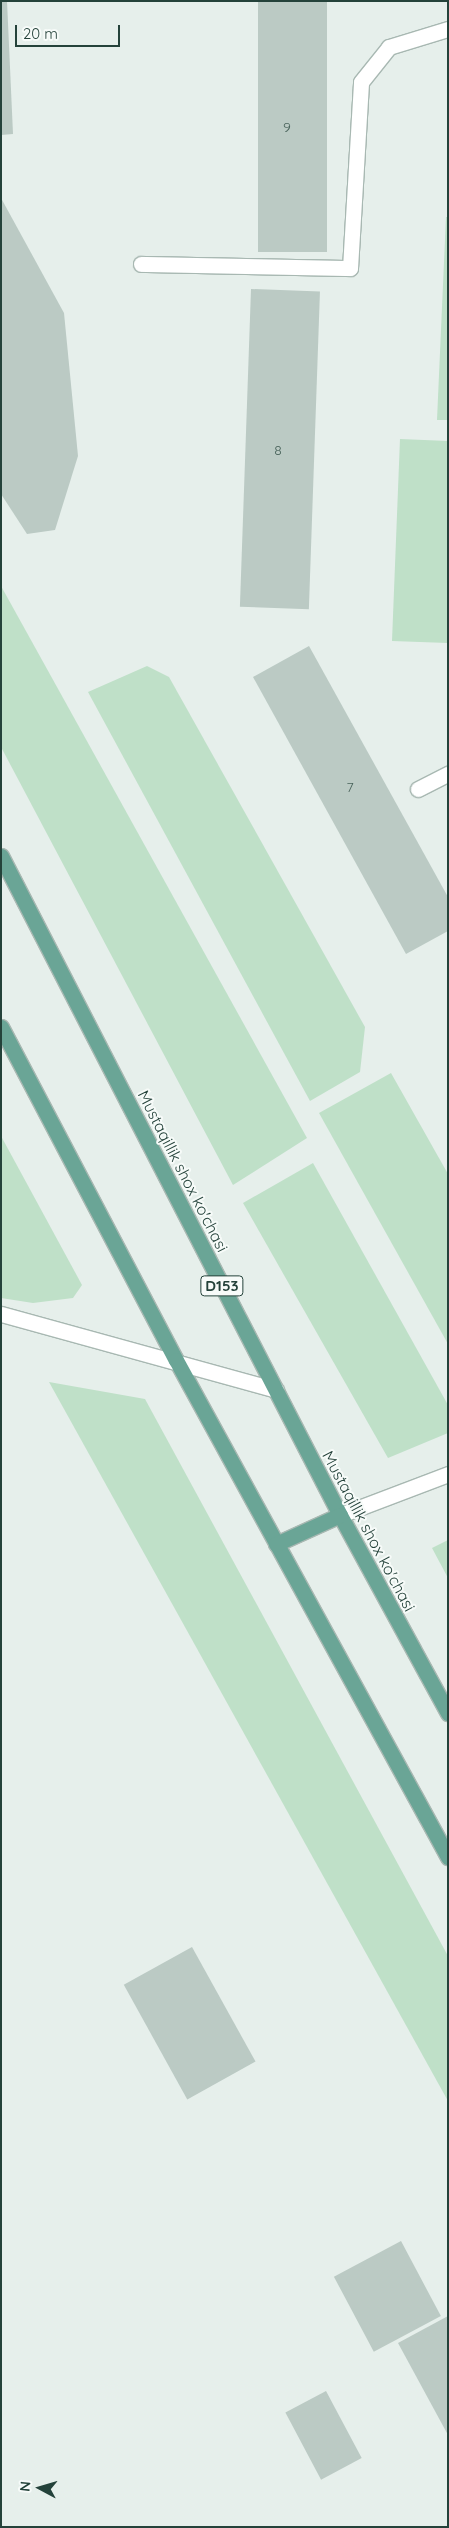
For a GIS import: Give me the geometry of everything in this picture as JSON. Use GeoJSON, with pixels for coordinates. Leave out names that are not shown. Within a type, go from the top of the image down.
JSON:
{"type":"FeatureCollection","features":[{"type":"Feature","properties":{"kind":"main road","name":"Mustaqillik shox ko'chasi"},"geometry":{"type":"LineString","coordinates":[[1,856],[340,1516],[448,1713]]}},
{"type":"Feature","properties":{"kind":"main road"},"geometry":{"type":"LineString","coordinates":[[1,1027],[176,1360],[448,1857]]}},
{"type":"Feature","properties":{"kind":"main road"},"geometry":{"type":"LineString","coordinates":[[276,1544],[340,1516]]}},
{"type":"Feature","properties":{"kind":"street"},"geometry":{"type":"LineString","coordinates":[[141,264],[350,268],[362,82],[389,47],[448,29]]}},
{"type":"Feature","properties":{"kind":"street"},"geometry":{"type":"LineString","coordinates":[[418,789],[448,774]]}},
{"type":"Feature","properties":{"kind":"street"},"geometry":{"type":"LineString","coordinates":[[1,1314],[176,1360],[276,1390]]}},
{"type":"Feature","properties":{"kind":"street"},"geometry":{"type":"LineString","coordinates":[[340,1516],[448,1474]]}},
{"type":"Feature","properties":{"kind":"green space"},"geometry":{"type":"Polygon","coordinates":[[[446,217],[448,217],[448,420],[437,420],[446,217]]]}},
{"type":"Feature","properties":{"kind":"green space"},"geometry":{"type":"Polygon","coordinates":[[[400,439],[448,441],[448,643],[392,641],[400,439]]]}},
{"type":"Feature","properties":{"kind":"green space"},"geometry":{"type":"Polygon","coordinates":[[[1,586],[307,1138],[233,1185],[1,747],[1,586]]]}},
{"type":"Feature","properties":{"kind":"green space"},"geometry":{"type":"Polygon","coordinates":[[[147,666],[169,677],[365,1027],[360,1072],[310,1101],[88,692],[147,666]]]}},
{"type":"Feature","properties":{"kind":"green space"},"geometry":{"type":"Polygon","coordinates":[[[391,1073],[448,1174],[448,1344],[319,1113],[391,1073]]]}},
{"type":"Feature","properties":{"kind":"green space"},"geometry":{"type":"Polygon","coordinates":[[[1,1136],[82,1285],[73,1298],[33,1303],[1,1298],[1,1136]]]}},
{"type":"Feature","properties":{"kind":"green space"},"geometry":{"type":"Polygon","coordinates":[[[313,1163],[448,1405],[448,1433],[388,1458],[243,1203],[313,1163]]]}},
{"type":"Feature","properties":{"kind":"green space"},"geometry":{"type":"Polygon","coordinates":[[[49,1382],[145,1399],[448,1956],[448,2101],[49,1382]]]}},
{"type":"Feature","properties":{"kind":"green space"},"geometry":{"type":"Polygon","coordinates":[[[448,1540],[448,1578],[432,1548],[448,1540]]]}},
{"type":"Feature","properties":{"kind":"building"},"geometry":{"type":"Polygon","coordinates":[[[1,1],[7,1],[13,134],[1,135],[1,1]]]}},
{"type":"Feature","properties":{"kind":"building"},"geometry":{"type":"Polygon","coordinates":[[[258,1],[327,1],[327,252],[258,252],[258,1]]]}},
{"type":"Feature","properties":{"kind":"building"},"geometry":{"type":"Polygon","coordinates":[[[1,198],[64,313],[78,456],[55,530],[27,534],[1,494],[1,198]]]}},
{"type":"Feature","properties":{"kind":"building"},"geometry":{"type":"Polygon","coordinates":[[[251,289],[320,291],[309,609],[240,607],[251,289]]]}},
{"type":"Feature","properties":{"kind":"building"},"geometry":{"type":"Polygon","coordinates":[[[309,646],[448,897],[448,931],[406,954],[253,677],[309,646]]]}},
{"type":"Feature","properties":{"kind":"building"},"geometry":{"type":"Polygon","coordinates":[[[192,1947],[256,2062],[187,2099],[124,1985],[192,1947]]]}},
{"type":"Feature","properties":{"kind":"building"},"geometry":{"type":"Polygon","coordinates":[[[401,2241],[441,2316],[374,2352],[334,2277],[401,2241]]]}},
{"type":"Feature","properties":{"kind":"building"},"geometry":{"type":"Polygon","coordinates":[[[448,2316],[448,2435],[398,2343],[448,2316]]]}},
{"type":"Feature","properties":{"kind":"building"},"geometry":{"type":"Polygon","coordinates":[[[326,2391],[362,2458],[321,2480],[285,2413],[326,2391]]]}}]}
